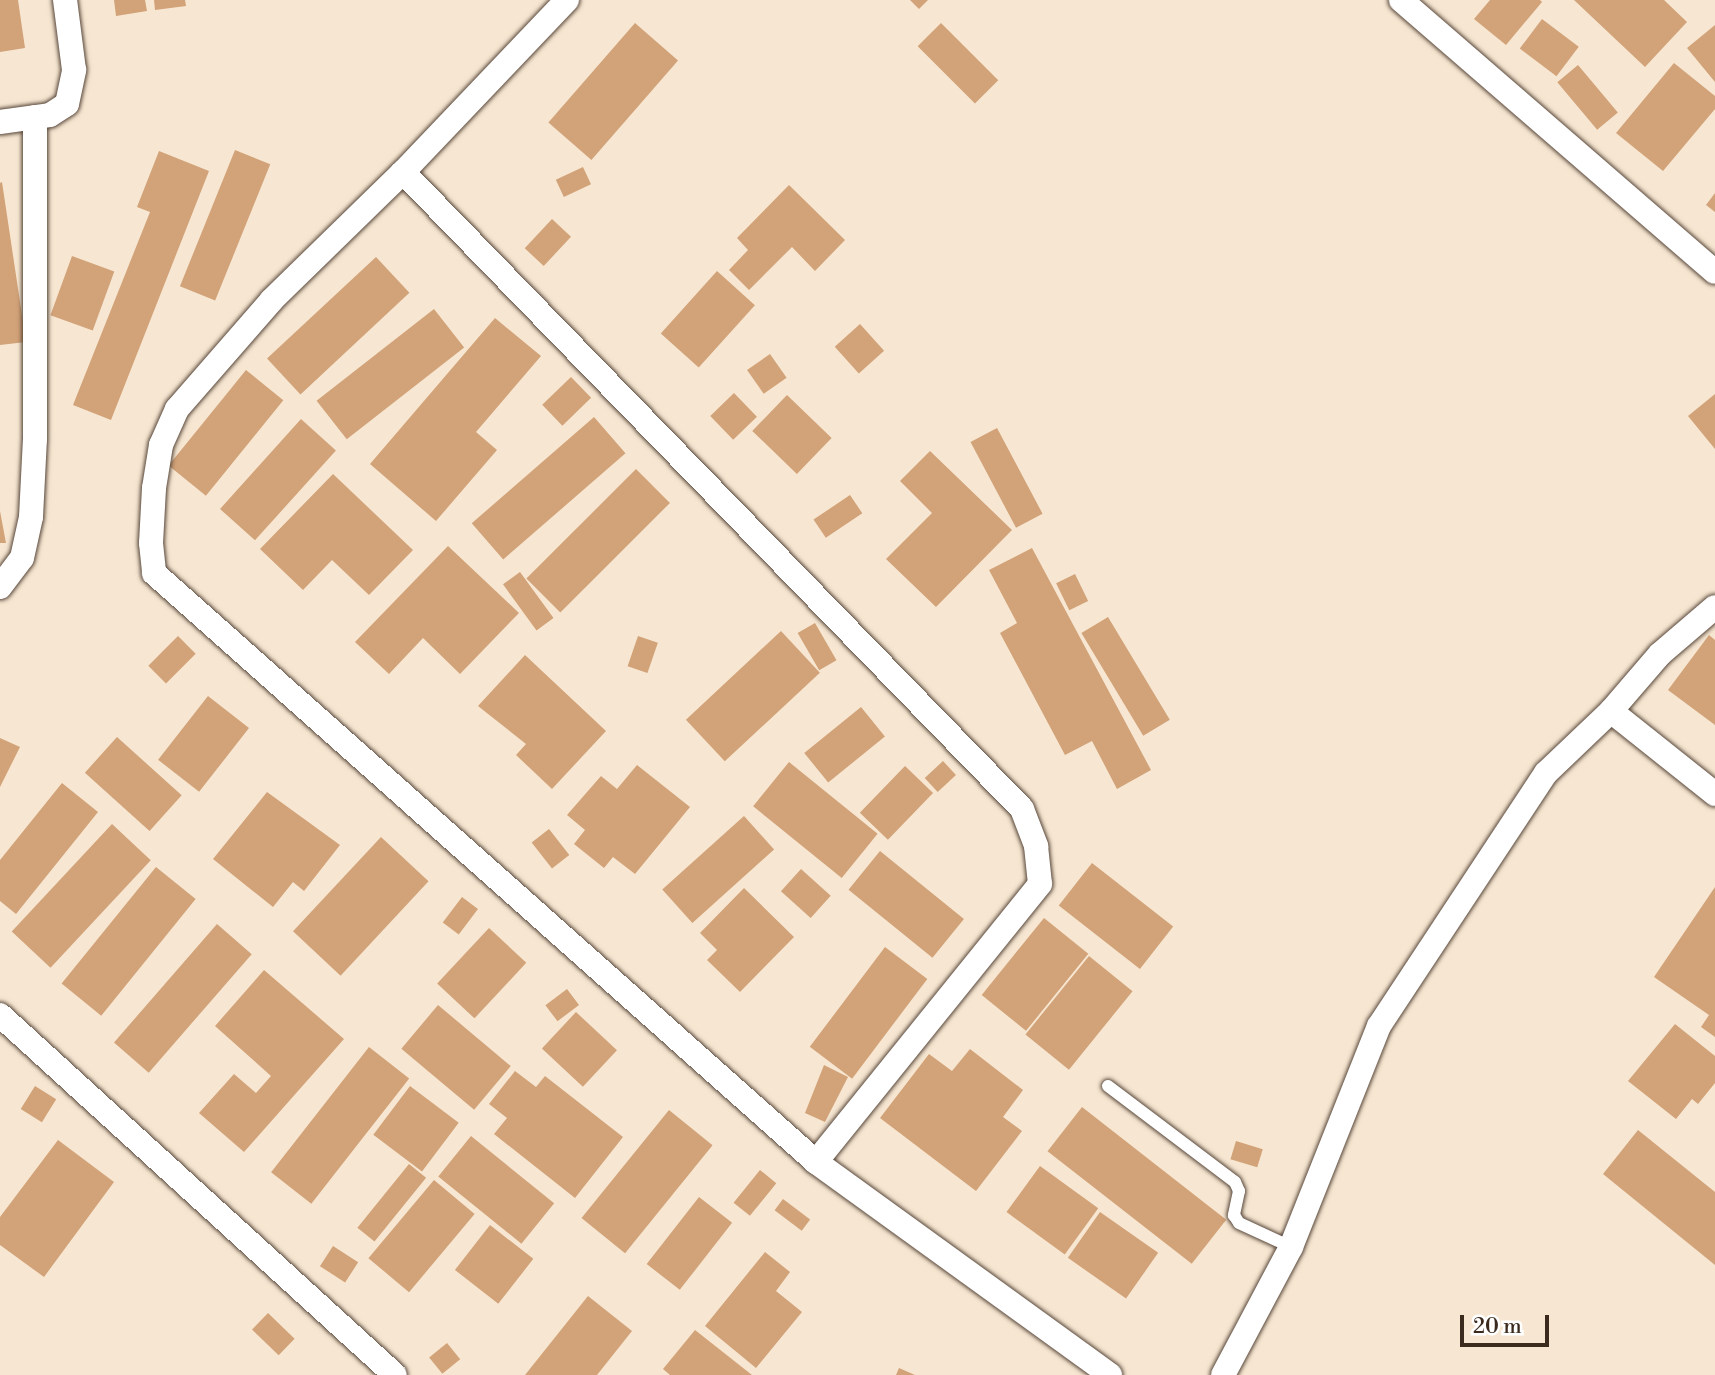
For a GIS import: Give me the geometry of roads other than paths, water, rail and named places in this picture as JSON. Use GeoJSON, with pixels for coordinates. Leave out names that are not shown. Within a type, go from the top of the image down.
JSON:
{"type":"FeatureCollection","features":[{"type":"Feature","properties":{"kind":"street"},"geometry":{"type":"LineString","coordinates":[[0,121],[50,115],[67,104],[72,91],[73,54],[65,0]]}},
{"type":"Feature","properties":{"kind":"street"},"geometry":{"type":"LineString","coordinates":[[567,0],[403,172],[272,300],[177,409],[161,445],[154,488],[151,543],[154,573],[816,1162],[1110,1375]]}},
{"type":"Feature","properties":{"kind":"street"},"geometry":{"type":"LineString","coordinates":[[1401,0],[1715,272]]}},
{"type":"Feature","properties":{"kind":"street"},"geometry":{"type":"LineString","coordinates":[[0,587],[22,558],[31,517],[36,439],[35,117]]}},
{"type":"Feature","properties":{"kind":"street"},"geometry":{"type":"LineString","coordinates":[[403,172],[1023,809],[1036,846],[1040,884],[816,1162]]}},
{"type":"Feature","properties":{"kind":"street"},"geometry":{"type":"LineString","coordinates":[[1223,1375],[1291,1247],[1379,1026],[1546,773],[1611,711],[1660,654],[1715,607]]}},
{"type":"Feature","properties":{"kind":"street"},"geometry":{"type":"LineString","coordinates":[[1611,711],[1715,794]]}},
{"type":"Feature","properties":{"kind":"street"},"geometry":{"type":"LineString","coordinates":[[0,1015],[395,1375]]}},
{"type":"Feature","properties":{"kind":"lane"},"geometry":{"type":"LineString","coordinates":[[1108,1086],[1235,1182],[1238,1191],[1234,1215],[1238,1223],[1291,1247]]}}]}
